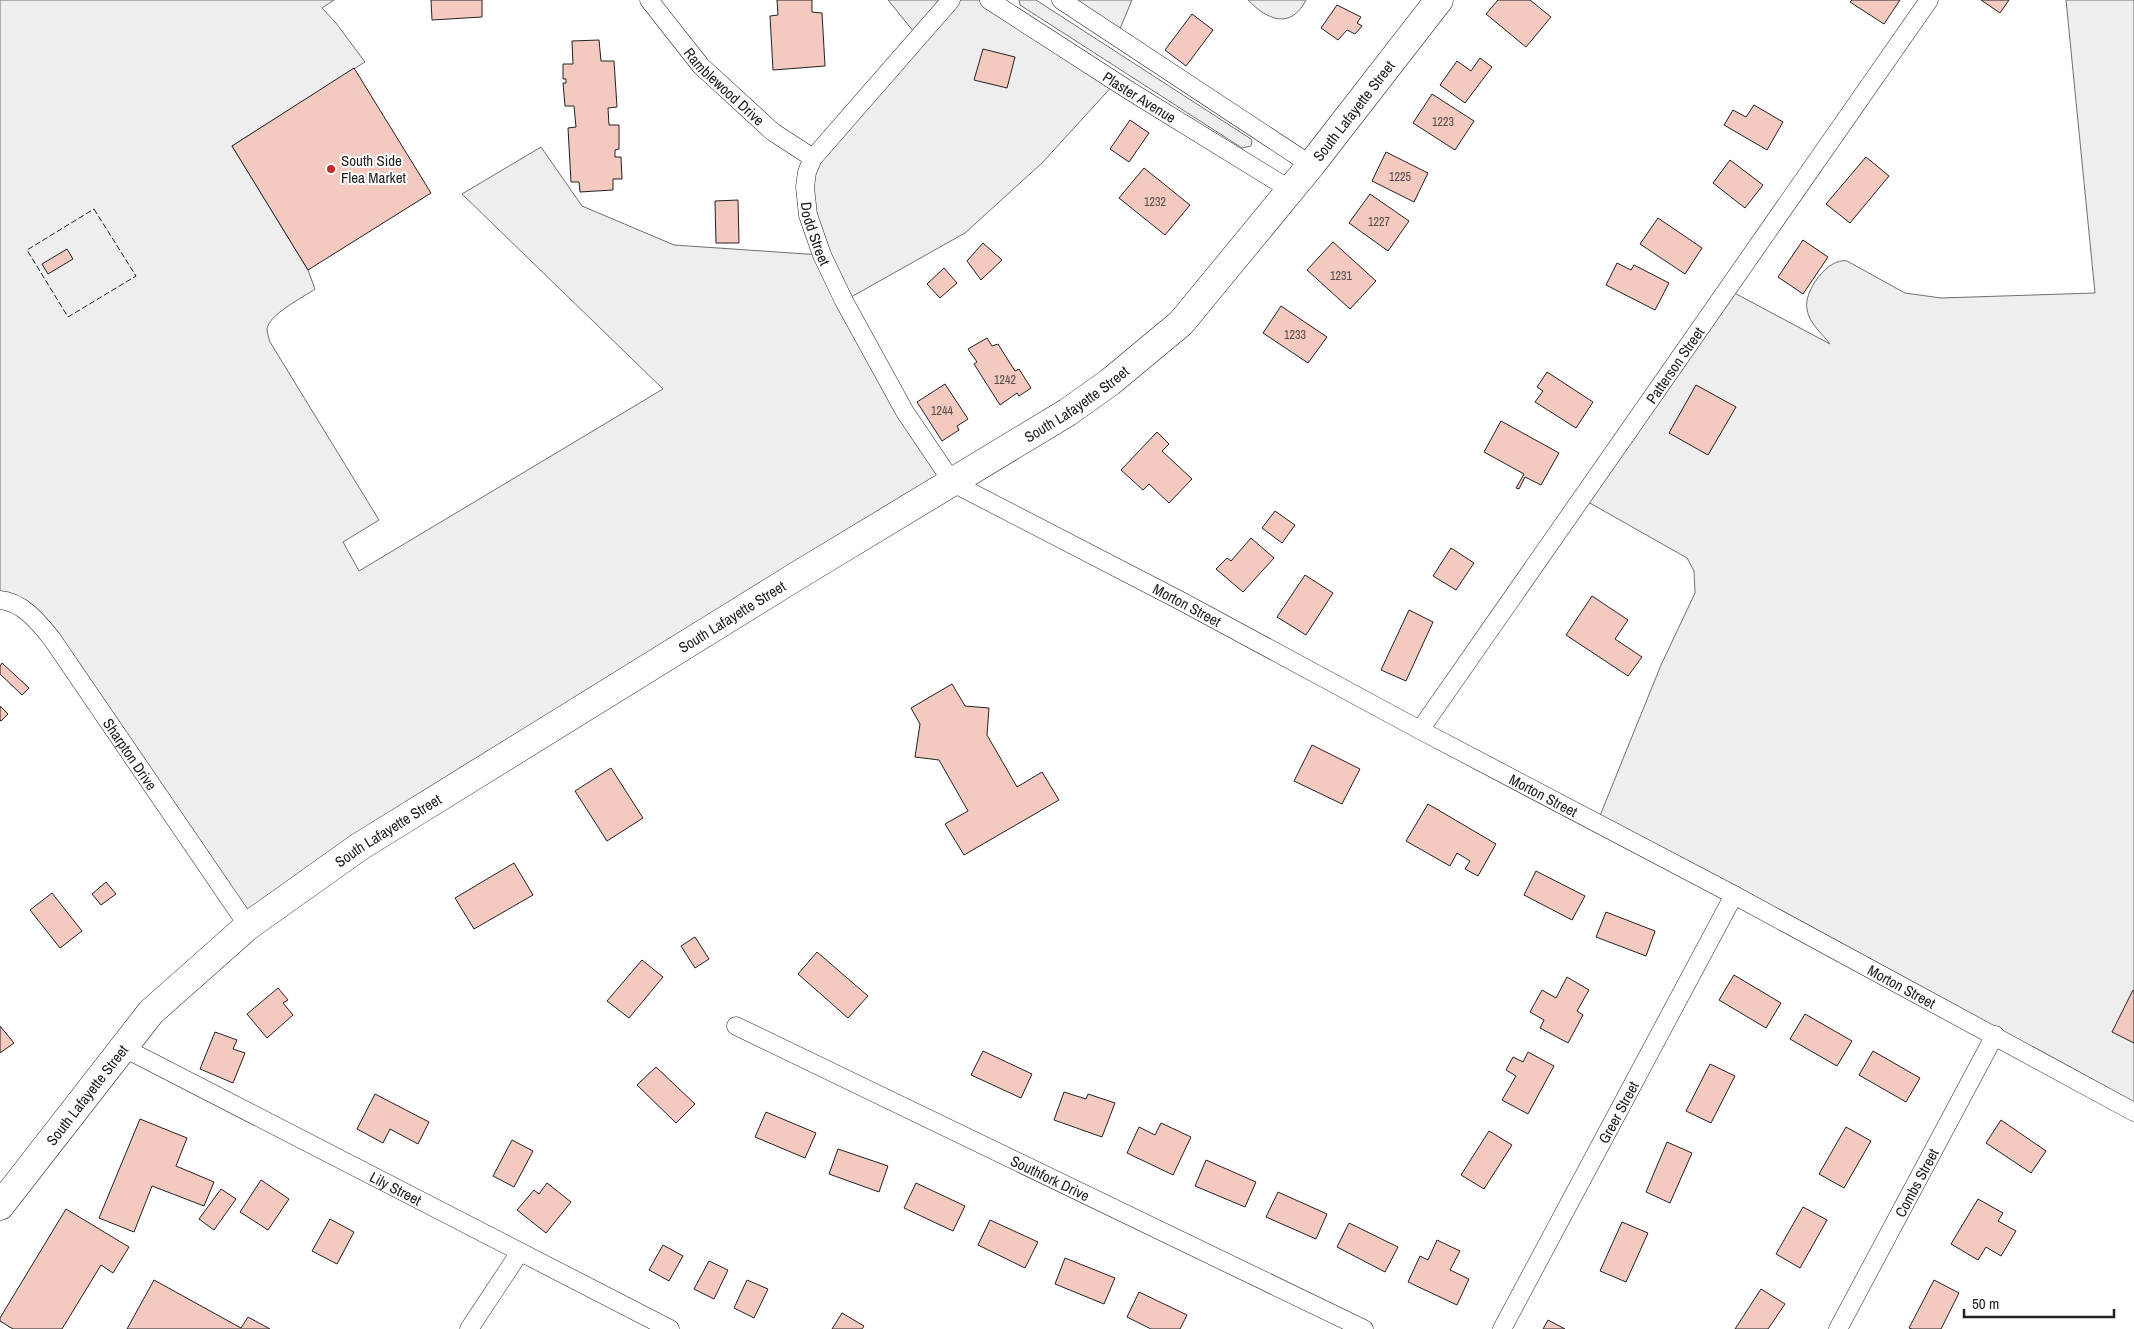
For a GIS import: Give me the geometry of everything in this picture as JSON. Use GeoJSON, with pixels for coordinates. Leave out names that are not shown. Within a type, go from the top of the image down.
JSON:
{"type":"FeatureCollection","features":[{"type":"Feature","properties":{"kind":"main road","name":"South Lafayette Street"},"geometry":{"type":"LineString","coordinates":[[0,1206],[151,1012],[248,926],[358,847],[795,577],[1068,412],[1110,382],[1180,323],[1291,190],[1440,0]]}},
{"type":"Feature","properties":{"kind":"street","name":"Ramblewood Drive"},"geometry":{"type":"LineString","coordinates":[[649,0],[701,66],[773,132],[813,158]]}},
{"type":"Feature","properties":{"kind":"street","name":"Dodd Street"},"geometry":{"type":"LineString","coordinates":[[951,0],[813,158],[807,172],[805,187],[808,214],[822,255],[844,301],[905,412],[953,483]]}},
{"type":"Feature","properties":{"kind":"street","name":"Plaster Avenue"},"geometry":{"type":"LineString","coordinates":[[989,0],[1130,91],[1291,190]]}},
{"type":"Feature","properties":{"kind":"street"},"geometry":{"type":"LineString","coordinates":[[1061,0],[1310,165]]}},
{"type":"Feature","properties":{"kind":"street","name":"Patterson Street"},"geometry":{"type":"LineString","coordinates":[[1420,730],[1929,0]]}},
{"type":"Feature","properties":{"kind":"street","name":"Morton Street"},"geometry":{"type":"LineString","coordinates":[[953,483],[1734,895],[2134,1112]]}},
{"type":"Feature","properties":{"kind":"street","name":"Sharpton Drive"},"geometry":{"type":"LineString","coordinates":[[0,600],[23,608],[52,639],[248,926]]}},
{"type":"Feature","properties":{"kind":"street","name":"Greer Street"},"geometry":{"type":"LineString","coordinates":[[1502,1329],[1734,895]]}},
{"type":"Feature","properties":{"kind":"street","name":"Southfork Drive"},"geometry":{"type":"LineString","coordinates":[[736,1026],[1364,1329]]}},
{"type":"Feature","properties":{"kind":"street","name":"Combs Street"},"geometry":{"type":"LineString","coordinates":[[1838,1329],[1995,1035]]}},
{"type":"Feature","properties":{"kind":"street","name":"Lily Street"},"geometry":{"type":"LineString","coordinates":[[122,1047],[670,1329]]}},
{"type":"Feature","properties":{"kind":"street"},"geometry":{"type":"LineString","coordinates":[[469,1329],[520,1252]]}},
{"type":"Feature","properties":{"kind":"shaded area"},"geometry":{"type":"Polygon","coordinates":[[[0,0],[334,0],[322,8],[336,23],[365,62],[232,146],[308,270],[315,289],[273,318],[267,331],[270,342],[379,520],[343,542],[359,571],[663,389],[462,194],[541,147],[582,206],[674,245],[821,255],[807,172],[918,37],[888,0],[989,0],[1116,82],[1042,163],[965,233],[844,301],[953,483],[248,926],[52,639],[0,600],[0,0]]]}},
{"type":"Feature","properties":{"kind":"shaded area"},"geometry":{"type":"Polygon","coordinates":[[[1019,0],[1036,0],[1251,139],[1251,146],[1242,148],[1020,5],[1019,0]]]}},
{"type":"Feature","properties":{"kind":"shaded area"},"geometry":{"type":"Polygon","coordinates":[[[1061,0],[1132,0],[1117,36],[1061,0]]]}},
{"type":"Feature","properties":{"kind":"shaded area"},"geometry":{"type":"Polygon","coordinates":[[[1248,0],[1306,0],[1293,15],[1278,19],[1263,13],[1248,0]]]}},
{"type":"Feature","properties":{"kind":"shaded area"},"geometry":{"type":"Polygon","coordinates":[[[2066,0],[2134,0],[2134,1112],[1597,823],[1661,665],[1695,593],[1694,571],[1687,558],[1581,498],[1727,289],[1830,344],[1810,319],[1807,302],[1818,277],[1832,264],[1840,261],[1847,261],[1905,293],[1941,298],[2095,293],[2066,0]]]}},
{"type":"Feature","properties":{"kind":"building"},"geometry":{"type":"Polygon","coordinates":[[[431,0],[482,0],[482,17],[432,20],[431,0]]]}},
{"type":"Feature","properties":{"kind":"building"},"geometry":{"type":"Polygon","coordinates":[[[777,0],[812,0],[812,12],[822,13],[825,66],[773,70],[770,16],[778,15],[777,0]]]}},
{"type":"Feature","properties":{"kind":"building"},"geometry":{"type":"Polygon","coordinates":[[[1498,0],[1530,0],[1551,17],[1526,47],[1486,14],[1498,0]]]}},
{"type":"Feature","properties":{"kind":"building"},"geometry":{"type":"Polygon","coordinates":[[[1852,0],[1900,0],[1884,24],[1850,2],[1852,0]]]}},
{"type":"Feature","properties":{"kind":"building"},"geometry":{"type":"Polygon","coordinates":[[[1981,0],[2009,0],[2000,13],[1981,0]]]}},
{"type":"Feature","properties":{"kind":"building"},"geometry":{"type":"Polygon","coordinates":[[[1337,5],[1361,17],[1357,23],[1362,26],[1355,34],[1347,30],[1338,40],[1321,28],[1337,5]]]}},
{"type":"Feature","properties":{"kind":"building"},"geometry":{"type":"Polygon","coordinates":[[[1192,14],[1213,30],[1186,66],[1165,50],[1192,14]]]}},
{"type":"Feature","properties":{"kind":"building"},"geometry":{"type":"Polygon","coordinates":[[[599,40],[601,61],[614,61],[617,107],[608,108],[609,125],[619,125],[619,149],[615,150],[615,157],[621,157],[622,179],[613,179],[613,190],[580,192],[579,182],[571,182],[568,128],[576,127],[574,106],[565,106],[563,83],[566,83],[566,79],[563,79],[563,64],[573,64],[572,41],[599,40]]]}},
{"type":"Feature","properties":{"kind":"building"},"geometry":{"type":"Polygon","coordinates":[[[983,49],[1015,57],[1007,88],[974,80],[983,49]]]}},
{"type":"Feature","properties":{"kind":"building"},"geometry":{"type":"Polygon","coordinates":[[[1480,58],[1492,67],[1465,103],[1440,85],[1457,61],[1471,71],[1480,58]]]}},
{"type":"Feature","properties":{"kind":"building","name":"South Side Flea Market"},"geometry":{"type":"Polygon","coordinates":[[[354,68],[431,193],[308,270],[232,146],[354,68]]]}},
{"type":"Feature","properties":{"kind":"building"},"geometry":{"type":"Polygon","coordinates":[[[1432,94],[1474,121],[1455,150],[1413,123],[1432,94]]]}},
{"type":"Feature","properties":{"kind":"building"},"geometry":{"type":"Polygon","coordinates":[[[1754,105],[1783,122],[1767,150],[1724,125],[1733,110],[1746,117],[1754,105]]]}},
{"type":"Feature","properties":{"kind":"building"},"geometry":{"type":"Polygon","coordinates":[[[1130,120],[1149,133],[1129,162],[1110,149],[1130,120]]]}},
{"type":"Feature","properties":{"kind":"building"},"geometry":{"type":"Polygon","coordinates":[[[1386,152],[1428,173],[1414,202],[1372,181],[1386,152]]]}},
{"type":"Feature","properties":{"kind":"building"},"geometry":{"type":"Polygon","coordinates":[[[1866,157],[1889,176],[1850,223],[1826,204],[1866,157]]]}},
{"type":"Feature","properties":{"kind":"building"},"geometry":{"type":"Polygon","coordinates":[[[1730,160],[1763,185],[1745,208],[1713,183],[1730,160]]]}},
{"type":"Feature","properties":{"kind":"building"},"geometry":{"type":"Polygon","coordinates":[[[1144,168],[1190,205],[1165,235],[1119,198],[1144,168]]]}},
{"type":"Feature","properties":{"kind":"building"},"geometry":{"type":"Polygon","coordinates":[[[1370,194],[1409,221],[1388,251],[1349,223],[1370,194]]]}},
{"type":"Feature","properties":{"kind":"building"},"geometry":{"type":"Polygon","coordinates":[[[738,200],[739,243],[716,243],[715,201],[738,200]]]}},
{"type":"Feature","properties":{"kind":"building"},"geometry":{"type":"Polygon","coordinates":[[[1658,218],[1702,248],[1685,274],[1640,244],[1658,218]]]}},
{"type":"Feature","properties":{"kind":"building"},"geometry":{"type":"Polygon","coordinates":[[[1803,240],[1828,257],[1803,294],[1778,277],[1803,240]]]}},
{"type":"Feature","properties":{"kind":"building"},"geometry":{"type":"Polygon","coordinates":[[[1333,242],[1376,281],[1350,309],[1307,270],[1333,242]]]}},
{"type":"Feature","properties":{"kind":"building"},"geometry":{"type":"Polygon","coordinates":[[[983,243],[1002,260],[981,280],[967,261],[983,243]]]}},
{"type":"Feature","properties":{"kind":"building"},"geometry":{"type":"Polygon","coordinates":[[[67,249],[73,259],[48,274],[42,264],[67,249]]]}},
{"type":"Feature","properties":{"kind":"building"},"geometry":{"type":"Polygon","coordinates":[[[1617,263],[1631,270],[1634,265],[1669,283],[1655,310],[1606,285],[1617,263]]]}},
{"type":"Feature","properties":{"kind":"building"},"geometry":{"type":"Polygon","coordinates":[[[944,268],[957,283],[940,298],[927,284],[944,268]]]}},
{"type":"Feature","properties":{"kind":"building"},"geometry":{"type":"Polygon","coordinates":[[[1281,306],[1327,337],[1308,363],[1263,333],[1281,306]]]}},
{"type":"Feature","properties":{"kind":"building"},"geometry":{"type":"Polygon","coordinates":[[[987,338],[992,346],[998,344],[1015,371],[1019,369],[1031,388],[1019,396],[1017,393],[1000,405],[974,364],[977,362],[968,349],[987,338]]]}},
{"type":"Feature","properties":{"kind":"building"},"geometry":{"type":"Polygon","coordinates":[[[1547,372],[1593,402],[1576,428],[1535,402],[1543,391],[1537,387],[1547,372]]]}},
{"type":"Feature","properties":{"kind":"building"},"geometry":{"type":"Polygon","coordinates":[[[945,384],[968,419],[957,426],[959,430],[942,441],[917,402],[945,384]]]}},
{"type":"Feature","properties":{"kind":"building"},"geometry":{"type":"Polygon","coordinates":[[[1696,385],[1736,407],[1708,455],[1669,433],[1696,385]]]}},
{"type":"Feature","properties":{"kind":"building"},"geometry":{"type":"Polygon","coordinates":[[[1501,421],[1559,453],[1541,485],[1525,477],[1519,489],[1516,488],[1524,474],[1484,452],[1501,421]]]}},
{"type":"Feature","properties":{"kind":"building"},"geometry":{"type":"Polygon","coordinates":[[[1157,432],[1169,444],[1162,451],[1192,479],[1169,503],[1149,484],[1143,490],[1121,470],[1157,432]]]}},
{"type":"Feature","properties":{"kind":"building"},"geometry":{"type":"Polygon","coordinates":[[[1275,511],[1295,525],[1282,543],[1262,528],[1275,511]]]}},
{"type":"Feature","properties":{"kind":"building"},"geometry":{"type":"Polygon","coordinates":[[[1251,538],[1274,558],[1243,592],[1216,569],[1227,558],[1231,561],[1251,538]]]}},
{"type":"Feature","properties":{"kind":"building"},"geometry":{"type":"Polygon","coordinates":[[[1451,548],[1474,563],[1456,590],[1433,576],[1451,548]]]}},
{"type":"Feature","properties":{"kind":"building"},"geometry":{"type":"Polygon","coordinates":[[[1305,575],[1333,593],[1306,635],[1277,617],[1305,575]]]}},
{"type":"Feature","properties":{"kind":"building"},"geometry":{"type":"Polygon","coordinates":[[[1592,596],[1628,620],[1615,639],[1642,657],[1628,676],[1566,635],[1592,596]]]}},
{"type":"Feature","properties":{"kind":"building"},"geometry":{"type":"Polygon","coordinates":[[[1409,610],[1433,622],[1406,681],[1381,670],[1409,610]]]}},
{"type":"Feature","properties":{"kind":"building"},"geometry":{"type":"Polygon","coordinates":[[[2,663],[29,688],[22,695],[0,674],[2,663]]]}},
{"type":"Feature","properties":{"kind":"building"},"geometry":{"type":"Polygon","coordinates":[[[952,684],[965,706],[989,708],[987,735],[1017,787],[1042,772],[1059,800],[964,855],[945,824],[968,811],[939,760],[915,757],[920,724],[911,708],[952,684]]]}},
{"type":"Feature","properties":{"kind":"building"},"geometry":{"type":"Polygon","coordinates":[[[0,706],[8,714],[1,721],[0,720],[0,706]]]}},
{"type":"Feature","properties":{"kind":"building"},"geometry":{"type":"Polygon","coordinates":[[[1312,745],[1360,769],[1342,804],[1294,781],[1312,745]]]}},
{"type":"Feature","properties":{"kind":"building"},"geometry":{"type":"Polygon","coordinates":[[[611,768],[643,818],[607,841],[575,791],[611,768]]]}},
{"type":"Feature","properties":{"kind":"building"},"geometry":{"type":"Polygon","coordinates":[[[1428,804],[1496,844],[1478,876],[1465,869],[1470,861],[1457,853],[1450,866],[1406,841],[1428,804]]]}},
{"type":"Feature","properties":{"kind":"building"},"geometry":{"type":"Polygon","coordinates":[[[514,863],[533,895],[474,929],[455,898],[514,863]]]}},
{"type":"Feature","properties":{"kind":"building"},"geometry":{"type":"Polygon","coordinates":[[[1536,871],[1585,896],[1572,920],[1524,895],[1536,871]]]}},
{"type":"Feature","properties":{"kind":"building"},"geometry":{"type":"Polygon","coordinates":[[[106,882],[116,894],[101,905],[92,894],[106,882]]]}},
{"type":"Feature","properties":{"kind":"building"},"geometry":{"type":"Polygon","coordinates":[[[52,893],[82,931],[60,948],[30,910],[52,893]]]}},
{"type":"Feature","properties":{"kind":"building"},"geometry":{"type":"Polygon","coordinates":[[[1606,912],[1655,931],[1646,956],[1596,937],[1606,912]]]}},
{"type":"Feature","properties":{"kind":"building"},"geometry":{"type":"Polygon","coordinates":[[[695,937],[709,959],[695,968],[681,946],[695,937]]]}},
{"type":"Feature","properties":{"kind":"building"},"geometry":{"type":"Polygon","coordinates":[[[817,952],[868,996],[848,1018],[798,974],[817,952]]]}},
{"type":"Feature","properties":{"kind":"building"},"geometry":{"type":"Polygon","coordinates":[[[642,960],[663,977],[629,1018],[607,1001],[642,960]]]}},
{"type":"Feature","properties":{"kind":"building"},"geometry":{"type":"Polygon","coordinates":[[[1734,975],[1781,1003],[1766,1028],[1719,1000],[1734,975]]]}},
{"type":"Feature","properties":{"kind":"building"},"geometry":{"type":"Polygon","coordinates":[[[1567,977],[1589,990],[1577,1011],[1583,1015],[1568,1043],[1540,1028],[1544,1020],[1530,1012],[1542,990],[1556,998],[1567,977]]]}},
{"type":"Feature","properties":{"kind":"building"},"geometry":{"type":"Polygon","coordinates":[[[278,988],[288,1000],[283,1003],[293,1015],[267,1038],[247,1014],[278,988]]]}},
{"type":"Feature","properties":{"kind":"building"},"geometry":{"type":"Polygon","coordinates":[[[2134,991],[2134,1043],[2112,1032],[2134,991]]]}},
{"type":"Feature","properties":{"kind":"building"},"geometry":{"type":"Polygon","coordinates":[[[1805,1014],[1852,1041],[1837,1066],[1790,1039],[1805,1014]]]}},
{"type":"Feature","properties":{"kind":"building"},"geometry":{"type":"Polygon","coordinates":[[[0,1026],[14,1043],[0,1053],[0,1026]]]}},
{"type":"Feature","properties":{"kind":"building"},"geometry":{"type":"Polygon","coordinates":[[[215,1032],[237,1040],[233,1049],[245,1053],[233,1083],[200,1069],[215,1032]]]}},
{"type":"Feature","properties":{"kind":"building"},"geometry":{"type":"Polygon","coordinates":[[[983,1051],[1032,1074],[1021,1098],[971,1075],[983,1051]]]}},
{"type":"Feature","properties":{"kind":"building"},"geometry":{"type":"Polygon","coordinates":[[[1873,1051],[1920,1078],[1906,1102],[1859,1075],[1873,1051]]]}},
{"type":"Feature","properties":{"kind":"building"},"geometry":{"type":"Polygon","coordinates":[[[1528,1052],[1554,1066],[1528,1114],[1502,1100],[1516,1076],[1506,1070],[1513,1057],[1523,1062],[1528,1052]]]}},
{"type":"Feature","properties":{"kind":"building"},"geometry":{"type":"Polygon","coordinates":[[[1710,1064],[1735,1076],[1711,1123],[1686,1111],[1710,1064]]]}},
{"type":"Feature","properties":{"kind":"building"},"geometry":{"type":"Polygon","coordinates":[[[656,1067],[695,1104],[676,1123],[637,1085],[656,1067]]]}},
{"type":"Feature","properties":{"kind":"building"},"geometry":{"type":"Polygon","coordinates":[[[1064,1092],[1086,1099],[1088,1094],[1115,1103],[1102,1137],[1054,1120],[1064,1092]]]}},
{"type":"Feature","properties":{"kind":"building"},"geometry":{"type":"Polygon","coordinates":[[[375,1094],[429,1122],[418,1144],[390,1129],[383,1143],[357,1129],[375,1094]]]}},
{"type":"Feature","properties":{"kind":"building"},"geometry":{"type":"Polygon","coordinates":[[[766,1112],[816,1133],[805,1158],[755,1137],[766,1112]]]}},
{"type":"Feature","properties":{"kind":"building"},"geometry":{"type":"Polygon","coordinates":[[[140,1119],[187,1138],[176,1166],[214,1182],[204,1206],[152,1186],[134,1232],[99,1218],[140,1119]]]}},
{"type":"Feature","properties":{"kind":"building"},"geometry":{"type":"Polygon","coordinates":[[[2001,1120],[2046,1151],[2031,1173],[1986,1143],[2001,1120]]]}},
{"type":"Feature","properties":{"kind":"building"},"geometry":{"type":"Polygon","coordinates":[[[1161,1123],[1191,1137],[1173,1175],[1127,1153],[1139,1127],[1155,1135],[1161,1123]]]}},
{"type":"Feature","properties":{"kind":"building"},"geometry":{"type":"Polygon","coordinates":[[[1846,1127],[1871,1141],[1844,1188],[1819,1174],[1846,1127]]]}},
{"type":"Feature","properties":{"kind":"building"},"geometry":{"type":"Polygon","coordinates":[[[1489,1131],[1512,1145],[1484,1189],[1461,1175],[1489,1131]]]}},
{"type":"Feature","properties":{"kind":"building"},"geometry":{"type":"Polygon","coordinates":[[[512,1140],[533,1151],[514,1187],[493,1176],[512,1140]]]}},
{"type":"Feature","properties":{"kind":"building"},"geometry":{"type":"Polygon","coordinates":[[[1667,1142],[1692,1153],[1670,1203],[1646,1192],[1667,1142]]]}},
{"type":"Feature","properties":{"kind":"building"},"geometry":{"type":"Polygon","coordinates":[[[838,1149],[888,1166],[879,1192],[829,1174],[838,1149]]]}},
{"type":"Feature","properties":{"kind":"building"},"geometry":{"type":"Polygon","coordinates":[[[1206,1160],[1256,1182],[1245,1207],[1195,1186],[1206,1160]]]}},
{"type":"Feature","properties":{"kind":"building"},"geometry":{"type":"Polygon","coordinates":[[[261,1180],[289,1199],[268,1230],[240,1212],[261,1180]]]}},
{"type":"Feature","properties":{"kind":"building"},"geometry":{"type":"Polygon","coordinates":[[[547,1183],[571,1202],[546,1233],[517,1210],[534,1190],[539,1194],[547,1183]]]}},
{"type":"Feature","properties":{"kind":"building"},"geometry":{"type":"Polygon","coordinates":[[[916,1183],[965,1206],[953,1231],[904,1208],[916,1183]]]}},
{"type":"Feature","properties":{"kind":"building"},"geometry":{"type":"Polygon","coordinates":[[[221,1189],[236,1199],[214,1230],[199,1219],[221,1189]]]}},
{"type":"Feature","properties":{"kind":"building"},"geometry":{"type":"Polygon","coordinates":[[[1278,1192],[1327,1214],[1316,1239],[1266,1217],[1278,1192]]]}},
{"type":"Feature","properties":{"kind":"building"},"geometry":{"type":"Polygon","coordinates":[[[1978,1199],[2003,1213],[1998,1221],[2016,1231],[2001,1256],[1986,1247],[1978,1260],[1951,1244],[1978,1199]]]}},
{"type":"Feature","properties":{"kind":"building"},"geometry":{"type":"Polygon","coordinates":[[[1803,1207],[1827,1220],[1800,1268],[1776,1254],[1803,1207]]]}},
{"type":"Feature","properties":{"kind":"building"},"geometry":{"type":"Polygon","coordinates":[[[66,1209],[129,1247],[113,1273],[101,1265],[62,1329],[13,1329],[0,1321],[0,1318],[66,1209]]]}},
{"type":"Feature","properties":{"kind":"building"},"geometry":{"type":"Polygon","coordinates":[[[330,1219],[354,1232],[337,1264],[312,1251],[330,1219]]]}},
{"type":"Feature","properties":{"kind":"building"},"geometry":{"type":"Polygon","coordinates":[[[990,1220],[1038,1242],[1025,1268],[978,1245],[990,1220]]]}},
{"type":"Feature","properties":{"kind":"building"},"geometry":{"type":"Polygon","coordinates":[[[1622,1222],[1648,1233],[1626,1282],[1600,1271],[1622,1222]]]}},
{"type":"Feature","properties":{"kind":"building"},"geometry":{"type":"Polygon","coordinates":[[[1349,1223],[1398,1247],[1385,1272],[1337,1247],[1349,1223]]]}},
{"type":"Feature","properties":{"kind":"building"},"geometry":{"type":"Polygon","coordinates":[[[1437,1240],[1460,1251],[1450,1270],[1469,1279],[1457,1305],[1408,1282],[1420,1256],[1428,1260],[1437,1240]]]}},
{"type":"Feature","properties":{"kind":"building"},"geometry":{"type":"Polygon","coordinates":[[[663,1245],[683,1256],[669,1281],[649,1270],[663,1245]]]}},
{"type":"Feature","properties":{"kind":"building"},"geometry":{"type":"Polygon","coordinates":[[[1065,1258],[1115,1278],[1104,1304],[1055,1284],[1065,1258]]]}},
{"type":"Feature","properties":{"kind":"building"},"geometry":{"type":"Polygon","coordinates":[[[709,1261],[728,1270],[714,1299],[694,1289],[709,1261]]]}},
{"type":"Feature","properties":{"kind":"building"},"geometry":{"type":"Polygon","coordinates":[[[154,1280],[241,1328],[248,1317],[270,1329],[127,1329],[154,1280]]]}},
{"type":"Feature","properties":{"kind":"building"},"geometry":{"type":"Polygon","coordinates":[[[747,1280],[768,1289],[754,1318],[734,1308],[747,1280]]]}},
{"type":"Feature","properties":{"kind":"building"},"geometry":{"type":"Polygon","coordinates":[[[1934,1280],[1959,1293],[1941,1329],[1909,1328],[1934,1280]]]}},
{"type":"Feature","properties":{"kind":"building"},"geometry":{"type":"Polygon","coordinates":[[[1761,1289],[1785,1304],[1768,1329],[1735,1329],[1761,1289]]]}},
{"type":"Feature","properties":{"kind":"building"},"geometry":{"type":"Polygon","coordinates":[[[1139,1292],[1187,1315],[1180,1329],[1151,1329],[1127,1317],[1139,1292]]]}},
{"type":"Feature","properties":{"kind":"building"},"geometry":{"type":"Polygon","coordinates":[[[842,1313],[864,1326],[862,1329],[832,1329],[842,1313]]]}},
{"type":"Feature","properties":{"kind":"building"},"geometry":{"type":"Polygon","coordinates":[[[1548,1320],[1565,1329],[1543,1329],[1548,1320]]]}},
{"type":"Feature","properties":{"kind":"fence"},"geometry":{"type":"LineString","coordinates":[[94,209],[136,276],[68,317],[27,250],[94,209]]}},
{"type":"Feature","properties":{"kind":"place","name":"South Side Flea Market"},"geometry":{"type":"Point","coordinates":[331,169]}}]}
